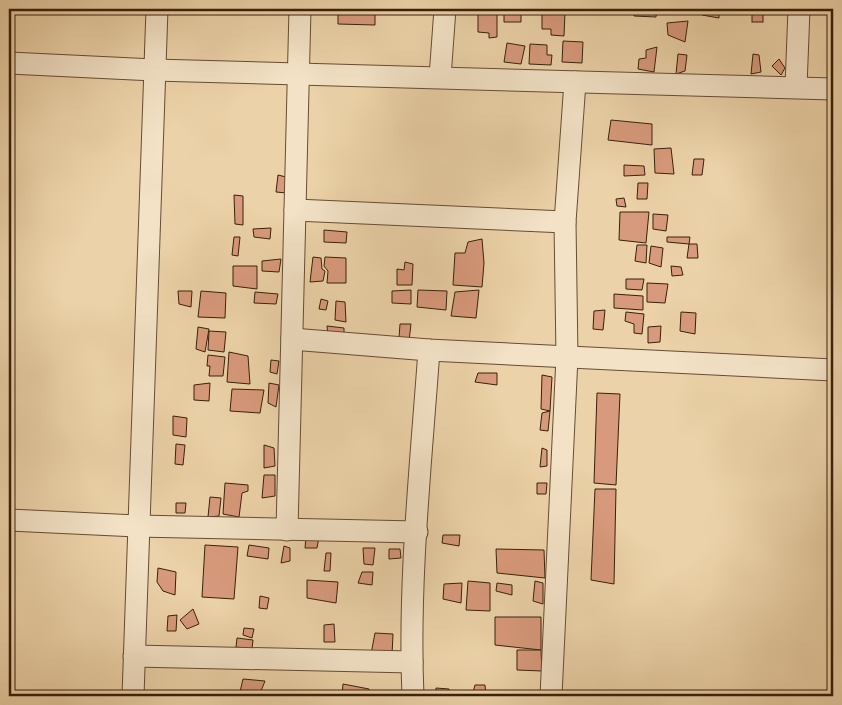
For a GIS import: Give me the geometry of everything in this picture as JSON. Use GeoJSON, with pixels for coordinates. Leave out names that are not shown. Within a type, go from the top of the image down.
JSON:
{"type":"FeatureCollection","features":[{"type":"Feature","properties":{"kind":"street"},"geometry":{"type":"LineString","coordinates":[[132,696],[156,9]]}},
{"type":"Feature","properties":{"kind":"street"},"geometry":{"type":"LineString","coordinates":[[287,530],[300,9]]}},
{"type":"Feature","properties":{"kind":"street"},"geometry":{"type":"LineString","coordinates":[[440,77],[445,9]]}},
{"type":"Feature","properties":{"kind":"street"},"geometry":{"type":"LineString","coordinates":[[796,87],[799,9]]}},
{"type":"Feature","properties":{"kind":"street"},"geometry":{"type":"LineString","coordinates":[[9,63],[154,70],[833,89]]}},
{"type":"Feature","properties":{"kind":"street"},"geometry":{"type":"LineString","coordinates":[[551,696],[567,357],[564,222],[575,82]]}},
{"type":"Feature","properties":{"kind":"street"},"geometry":{"type":"LineString","coordinates":[[295,210],[564,222]]}},
{"type":"Feature","properties":{"kind":"street"},"geometry":{"type":"LineString","coordinates":[[292,339],[429,350],[833,370]]}},
{"type":"Feature","properties":{"kind":"street"},"geometry":{"type":"LineString","coordinates":[[413,696],[412,662],[417,532],[429,350]]}},
{"type":"Feature","properties":{"kind":"street"},"geometry":{"type":"LineString","coordinates":[[9,520],[138,526],[417,532]]}},
{"type":"Feature","properties":{"kind":"street"},"geometry":{"type":"LineString","coordinates":[[134,656],[412,662]]}},
{"type":"Feature","properties":{"kind":"building"},"geometry":{"type":"Polygon","coordinates":[[[338,9],[375,9],[375,25],[338,24],[338,9]]]}},
{"type":"Feature","properties":{"kind":"building"},"geometry":{"type":"Polygon","coordinates":[[[567,9],[592,9],[592,12],[567,12],[567,9]]]}},
{"type":"Feature","properties":{"kind":"building"},"geometry":{"type":"Polygon","coordinates":[[[635,9],[657,9],[656,17],[634,16],[635,9]]]}},
{"type":"Feature","properties":{"kind":"building"},"geometry":{"type":"Polygon","coordinates":[[[703,9],[719,9],[719,18],[702,15],[703,9]]]}},
{"type":"Feature","properties":{"kind":"building"},"geometry":{"type":"Polygon","coordinates":[[[752,9],[763,9],[763,22],[752,22],[752,9]]]}},
{"type":"Feature","properties":{"kind":"building"},"geometry":{"type":"Polygon","coordinates":[[[504,11],[521,12],[521,22],[504,22],[504,11]]]}},
{"type":"Feature","properties":{"kind":"building"},"geometry":{"type":"Polygon","coordinates":[[[542,11],[565,12],[564,36],[551,35],[551,29],[542,29],[542,11]]]}},
{"type":"Feature","properties":{"kind":"building"},"geometry":{"type":"Polygon","coordinates":[[[478,13],[497,13],[497,37],[489,38],[489,33],[478,32],[478,13]]]}},
{"type":"Feature","properties":{"kind":"building"},"geometry":{"type":"Polygon","coordinates":[[[688,21],[685,42],[668,35],[667,23],[688,21]]]}},
{"type":"Feature","properties":{"kind":"building"},"geometry":{"type":"Polygon","coordinates":[[[563,41],[583,42],[582,63],[562,62],[563,41]]]}},
{"type":"Feature","properties":{"kind":"building"},"geometry":{"type":"Polygon","coordinates":[[[507,43],[525,46],[521,64],[504,62],[507,43]]]}},
{"type":"Feature","properties":{"kind":"building"},"geometry":{"type":"Polygon","coordinates":[[[530,44],[547,45],[547,55],[552,55],[551,65],[529,64],[530,44]]]}},
{"type":"Feature","properties":{"kind":"building"},"geometry":{"type":"Polygon","coordinates":[[[657,47],[654,72],[638,69],[639,59],[646,58],[646,50],[657,47]]]}},
{"type":"Feature","properties":{"kind":"building"},"geometry":{"type":"Polygon","coordinates":[[[678,54],[687,55],[685,71],[676,74],[678,54]]]}},
{"type":"Feature","properties":{"kind":"building"},"geometry":{"type":"Polygon","coordinates":[[[753,54],[759,55],[761,72],[751,74],[753,54]]]}},
{"type":"Feature","properties":{"kind":"building"},"geometry":{"type":"Polygon","coordinates":[[[779,59],[785,68],[781,75],[772,66],[779,59]]]}},
{"type":"Feature","properties":{"kind":"building"},"geometry":{"type":"Polygon","coordinates":[[[611,120],[652,124],[652,145],[608,140],[611,120]]]}},
{"type":"Feature","properties":{"kind":"building"},"geometry":{"type":"Polygon","coordinates":[[[671,148],[674,174],[655,173],[654,149],[671,148]]]}},
{"type":"Feature","properties":{"kind":"building"},"geometry":{"type":"Polygon","coordinates":[[[694,159],[704,159],[702,175],[692,175],[694,159]]]}},
{"type":"Feature","properties":{"kind":"building"},"geometry":{"type":"Polygon","coordinates":[[[624,165],[644,166],[645,175],[624,176],[624,165]]]}},
{"type":"Feature","properties":{"kind":"building"},"geometry":{"type":"Polygon","coordinates":[[[278,175],[286,177],[287,193],[276,192],[278,175]]]}},
{"type":"Feature","properties":{"kind":"building"},"geometry":{"type":"Polygon","coordinates":[[[638,183],[648,183],[647,199],[637,199],[638,183]]]}},
{"type":"Feature","properties":{"kind":"building"},"geometry":{"type":"Polygon","coordinates":[[[234,195],[243,196],[243,225],[235,224],[234,195]]]}},
{"type":"Feature","properties":{"kind":"building"},"geometry":{"type":"Polygon","coordinates":[[[624,198],[626,207],[617,206],[616,199],[624,198]]]}},
{"type":"Feature","properties":{"kind":"building"},"geometry":{"type":"Polygon","coordinates":[[[620,212],[649,212],[646,243],[619,240],[620,212]]]}},
{"type":"Feature","properties":{"kind":"building"},"geometry":{"type":"Polygon","coordinates":[[[653,214],[668,215],[666,231],[653,229],[653,214]]]}},
{"type":"Feature","properties":{"kind":"building"},"geometry":{"type":"Polygon","coordinates":[[[271,228],[270,239],[254,237],[253,229],[271,228]]]}},
{"type":"Feature","properties":{"kind":"building"},"geometry":{"type":"Polygon","coordinates":[[[324,230],[347,232],[346,243],[324,242],[324,230]]]}},
{"type":"Feature","properties":{"kind":"building"},"geometry":{"type":"Polygon","coordinates":[[[234,237],[240,237],[238,256],[232,255],[234,237]]]}},
{"type":"Feature","properties":{"kind":"building"},"geometry":{"type":"Polygon","coordinates":[[[667,237],[690,237],[689,244],[667,242],[667,237]]]}},
{"type":"Feature","properties":{"kind":"building"},"geometry":{"type":"Polygon","coordinates":[[[482,239],[484,263],[482,287],[453,285],[455,253],[465,253],[468,242],[482,239]]]}},
{"type":"Feature","properties":{"kind":"building"},"geometry":{"type":"Polygon","coordinates":[[[689,244],[697,244],[698,258],[687,258],[689,244]]]}},
{"type":"Feature","properties":{"kind":"building"},"geometry":{"type":"Polygon","coordinates":[[[637,245],[647,245],[646,263],[635,261],[637,245]]]}},
{"type":"Feature","properties":{"kind":"building"},"geometry":{"type":"Polygon","coordinates":[[[651,246],[663,248],[661,267],[649,263],[651,246]]]}},
{"type":"Feature","properties":{"kind":"building"},"geometry":{"type":"Polygon","coordinates":[[[313,257],[321,258],[322,269],[325,271],[323,281],[310,282],[313,257]]]}},
{"type":"Feature","properties":{"kind":"building"},"geometry":{"type":"Polygon","coordinates":[[[325,257],[346,258],[346,283],[327,283],[328,271],[324,266],[325,257]]]}},
{"type":"Feature","properties":{"kind":"building"},"geometry":{"type":"Polygon","coordinates":[[[281,259],[279,272],[262,271],[262,261],[281,259]]]}},
{"type":"Feature","properties":{"kind":"building"},"geometry":{"type":"Polygon","coordinates":[[[405,262],[413,264],[412,285],[397,285],[397,269],[404,270],[405,262]]]}},
{"type":"Feature","properties":{"kind":"building"},"geometry":{"type":"Polygon","coordinates":[[[233,266],[257,266],[257,289],[233,286],[233,266]]]}},
{"type":"Feature","properties":{"kind":"building"},"geometry":{"type":"Polygon","coordinates":[[[671,266],[681,267],[683,275],[672,276],[671,266]]]}},
{"type":"Feature","properties":{"kind":"building"},"geometry":{"type":"Polygon","coordinates":[[[626,279],[644,279],[642,290],[626,289],[626,279]]]}},
{"type":"Feature","properties":{"kind":"building"},"geometry":{"type":"Polygon","coordinates":[[[647,283],[668,284],[665,303],[647,302],[647,283]]]}},
{"type":"Feature","properties":{"kind":"building"},"geometry":{"type":"Polygon","coordinates":[[[411,290],[411,304],[392,303],[392,291],[411,290]]]}},
{"type":"Feature","properties":{"kind":"building"},"geometry":{"type":"Polygon","coordinates":[[[418,290],[447,291],[446,310],[417,307],[418,290]]]}},
{"type":"Feature","properties":{"kind":"building"},"geometry":{"type":"Polygon","coordinates":[[[479,290],[476,318],[451,316],[455,292],[479,290]]]}},
{"type":"Feature","properties":{"kind":"building"},"geometry":{"type":"Polygon","coordinates":[[[178,291],[192,291],[191,307],[179,304],[178,291]]]}},
{"type":"Feature","properties":{"kind":"building"},"geometry":{"type":"Polygon","coordinates":[[[201,291],[226,293],[225,318],[198,317],[201,291]]]}},
{"type":"Feature","properties":{"kind":"building"},"geometry":{"type":"Polygon","coordinates":[[[255,292],[278,294],[276,304],[254,303],[255,292]]]}},
{"type":"Feature","properties":{"kind":"building"},"geometry":{"type":"Polygon","coordinates":[[[614,294],[643,296],[643,310],[614,308],[614,294]]]}},
{"type":"Feature","properties":{"kind":"building"},"geometry":{"type":"Polygon","coordinates":[[[321,299],[328,301],[326,310],[319,309],[321,299]]]}},
{"type":"Feature","properties":{"kind":"building"},"geometry":{"type":"Polygon","coordinates":[[[336,301],[345,302],[346,322],[335,320],[336,301]]]}},
{"type":"Feature","properties":{"kind":"building"},"geometry":{"type":"Polygon","coordinates":[[[605,310],[603,330],[593,329],[594,311],[605,310]]]}},
{"type":"Feature","properties":{"kind":"building"},"geometry":{"type":"Polygon","coordinates":[[[626,312],[644,314],[642,334],[634,333],[634,324],[625,321],[626,312]]]}},
{"type":"Feature","properties":{"kind":"building"},"geometry":{"type":"Polygon","coordinates":[[[681,312],[696,313],[695,334],[680,331],[681,312]]]}},
{"type":"Feature","properties":{"kind":"building"},"geometry":{"type":"Polygon","coordinates":[[[400,324],[411,324],[409,341],[399,338],[400,324]]]}},
{"type":"Feature","properties":{"kind":"building"},"geometry":{"type":"Polygon","coordinates":[[[327,326],[344,328],[344,337],[328,336],[327,326]]]}},
{"type":"Feature","properties":{"kind":"building"},"geometry":{"type":"Polygon","coordinates":[[[661,326],[660,342],[648,343],[648,327],[661,326]]]}},
{"type":"Feature","properties":{"kind":"building"},"geometry":{"type":"Polygon","coordinates":[[[198,327],[209,329],[205,352],[196,349],[198,327]]]}},
{"type":"Feature","properties":{"kind":"building"},"geometry":{"type":"Polygon","coordinates":[[[209,331],[226,332],[224,352],[208,350],[209,331]]]}},
{"type":"Feature","properties":{"kind":"building"},"geometry":{"type":"Polygon","coordinates":[[[229,352],[248,356],[250,384],[227,382],[229,352]]]}},
{"type":"Feature","properties":{"kind":"building"},"geometry":{"type":"Polygon","coordinates":[[[208,355],[225,357],[223,376],[209,376],[210,366],[207,366],[208,355]]]}},
{"type":"Feature","properties":{"kind":"building"},"geometry":{"type":"Polygon","coordinates":[[[271,360],[279,361],[277,374],[270,372],[271,360]]]}},
{"type":"Feature","properties":{"kind":"building"},"geometry":{"type":"Polygon","coordinates":[[[478,373],[497,373],[497,385],[475,382],[478,373]]]}},
{"type":"Feature","properties":{"kind":"building"},"geometry":{"type":"Polygon","coordinates":[[[542,375],[552,377],[550,411],[541,409],[542,375]]]}},
{"type":"Feature","properties":{"kind":"building"},"geometry":{"type":"Polygon","coordinates":[[[210,383],[209,401],[194,400],[194,385],[210,383]]]}},
{"type":"Feature","properties":{"kind":"building"},"geometry":{"type":"Polygon","coordinates":[[[269,383],[279,385],[276,407],[268,403],[269,383]]]}},
{"type":"Feature","properties":{"kind":"building"},"geometry":{"type":"Polygon","coordinates":[[[232,389],[264,390],[260,413],[230,411],[232,389]]]}},
{"type":"Feature","properties":{"kind":"building"},"geometry":{"type":"Polygon","coordinates":[[[597,393],[620,394],[616,485],[594,483],[597,393]]]}},
{"type":"Feature","properties":{"kind":"building"},"geometry":{"type":"Polygon","coordinates":[[[550,411],[548,431],[540,430],[542,413],[550,411]]]}},
{"type":"Feature","properties":{"kind":"building"},"geometry":{"type":"Polygon","coordinates":[[[173,416],[187,418],[186,437],[173,435],[173,416]]]}},
{"type":"Feature","properties":{"kind":"building"},"geometry":{"type":"Polygon","coordinates":[[[176,444],[185,445],[183,465],[175,464],[176,444]]]}},
{"type":"Feature","properties":{"kind":"building"},"geometry":{"type":"Polygon","coordinates":[[[264,445],[274,448],[275,466],[264,468],[264,445]]]}},
{"type":"Feature","properties":{"kind":"building"},"geometry":{"type":"Polygon","coordinates":[[[542,448],[547,450],[547,466],[540,467],[542,448]]]}},
{"type":"Feature","properties":{"kind":"building"},"geometry":{"type":"Polygon","coordinates":[[[264,475],[275,475],[275,496],[262,498],[264,475]]]}},
{"type":"Feature","properties":{"kind":"building"},"geometry":{"type":"Polygon","coordinates":[[[225,483],[248,485],[248,491],[242,493],[239,517],[223,514],[225,483]]]}},
{"type":"Feature","properties":{"kind":"building"},"geometry":{"type":"Polygon","coordinates":[[[537,483],[547,483],[546,494],[537,494],[537,483]]]}},
{"type":"Feature","properties":{"kind":"building"},"geometry":{"type":"Polygon","coordinates":[[[595,489],[616,489],[614,584],[591,580],[595,489]]]}},
{"type":"Feature","properties":{"kind":"building"},"geometry":{"type":"Polygon","coordinates":[[[210,497],[221,498],[219,516],[208,517],[210,497]]]}},
{"type":"Feature","properties":{"kind":"building"},"geometry":{"type":"Polygon","coordinates":[[[176,503],[186,503],[185,513],[176,513],[176,503]]]}},
{"type":"Feature","properties":{"kind":"building"},"geometry":{"type":"Polygon","coordinates":[[[443,535],[460,535],[459,546],[442,543],[443,535]]]}},
{"type":"Feature","properties":{"kind":"building"},"geometry":{"type":"Polygon","coordinates":[[[306,537],[319,537],[317,548],[305,548],[306,537]]]}},
{"type":"Feature","properties":{"kind":"building"},"geometry":{"type":"Polygon","coordinates":[[[205,545],[238,547],[234,599],[202,597],[205,545]]]}},
{"type":"Feature","properties":{"kind":"building"},"geometry":{"type":"Polygon","coordinates":[[[249,545],[269,548],[268,559],[247,556],[249,545]]]}},
{"type":"Feature","properties":{"kind":"building"},"geometry":{"type":"Polygon","coordinates":[[[284,546],[290,548],[290,561],[281,563],[284,546]]]}},
{"type":"Feature","properties":{"kind":"building"},"geometry":{"type":"Polygon","coordinates":[[[363,548],[375,548],[373,565],[364,564],[363,548]]]}},
{"type":"Feature","properties":{"kind":"building"},"geometry":{"type":"Polygon","coordinates":[[[389,549],[400,549],[401,558],[389,559],[389,549]]]}},
{"type":"Feature","properties":{"kind":"building"},"geometry":{"type":"Polygon","coordinates":[[[496,549],[544,550],[545,578],[497,573],[496,549]]]}},
{"type":"Feature","properties":{"kind":"building"},"geometry":{"type":"Polygon","coordinates":[[[326,553],[331,553],[330,571],[324,571],[326,553]]]}},
{"type":"Feature","properties":{"kind":"building"},"geometry":{"type":"Polygon","coordinates":[[[158,568],[176,572],[175,595],[163,591],[157,582],[158,568]]]}},
{"type":"Feature","properties":{"kind":"building"},"geometry":{"type":"Polygon","coordinates":[[[362,572],[373,572],[372,585],[358,583],[362,572]]]}},
{"type":"Feature","properties":{"kind":"building"},"geometry":{"type":"Polygon","coordinates":[[[307,580],[338,582],[336,603],[307,598],[307,580]]]}},
{"type":"Feature","properties":{"kind":"building"},"geometry":{"type":"Polygon","coordinates":[[[468,581],[490,583],[490,611],[466,610],[468,581]]]}},
{"type":"Feature","properties":{"kind":"building"},"geometry":{"type":"Polygon","coordinates":[[[535,581],[543,583],[543,604],[533,601],[535,581]]]}},
{"type":"Feature","properties":{"kind":"building"},"geometry":{"type":"Polygon","coordinates":[[[462,583],[461,603],[443,599],[444,584],[462,583]]]}},
{"type":"Feature","properties":{"kind":"building"},"geometry":{"type":"Polygon","coordinates":[[[497,583],[512,585],[512,595],[496,591],[497,583]]]}},
{"type":"Feature","properties":{"kind":"building"},"geometry":{"type":"Polygon","coordinates":[[[260,596],[269,598],[267,609],[259,608],[260,596]]]}},
{"type":"Feature","properties":{"kind":"building"},"geometry":{"type":"Polygon","coordinates":[[[193,609],[199,624],[187,629],[180,620],[193,609]]]}},
{"type":"Feature","properties":{"kind":"building"},"geometry":{"type":"Polygon","coordinates":[[[177,615],[176,631],[167,631],[168,616],[177,615]]]}},
{"type":"Feature","properties":{"kind":"building"},"geometry":{"type":"Polygon","coordinates":[[[495,617],[541,617],[541,650],[495,645],[495,617]]]}},
{"type":"Feature","properties":{"kind":"building"},"geometry":{"type":"Polygon","coordinates":[[[334,624],[335,642],[324,642],[324,625],[334,624]]]}},
{"type":"Feature","properties":{"kind":"building"},"geometry":{"type":"Polygon","coordinates":[[[244,628],[254,629],[252,638],[243,635],[244,628]]]}},
{"type":"Feature","properties":{"kind":"building"},"geometry":{"type":"Polygon","coordinates":[[[375,633],[393,634],[392,655],[371,654],[375,633]]]}},
{"type":"Feature","properties":{"kind":"building"},"geometry":{"type":"Polygon","coordinates":[[[237,638],[253,640],[252,649],[236,647],[237,638]]]}},
{"type":"Feature","properties":{"kind":"building"},"geometry":{"type":"Polygon","coordinates":[[[517,650],[541,650],[542,671],[517,670],[517,650]]]}},
{"type":"Feature","properties":{"kind":"building"},"geometry":{"type":"Polygon","coordinates":[[[243,679],[265,681],[259,696],[239,696],[243,679]]]}},
{"type":"Feature","properties":{"kind":"building"},"geometry":{"type":"Polygon","coordinates":[[[343,684],[369,689],[369,696],[342,696],[343,684]]]}},
{"type":"Feature","properties":{"kind":"building"},"geometry":{"type":"Polygon","coordinates":[[[475,685],[485,685],[486,696],[472,696],[475,685]]]}},
{"type":"Feature","properties":{"kind":"building"},"geometry":{"type":"Polygon","coordinates":[[[436,688],[449,689],[449,696],[436,696],[436,688]]]}}]}
